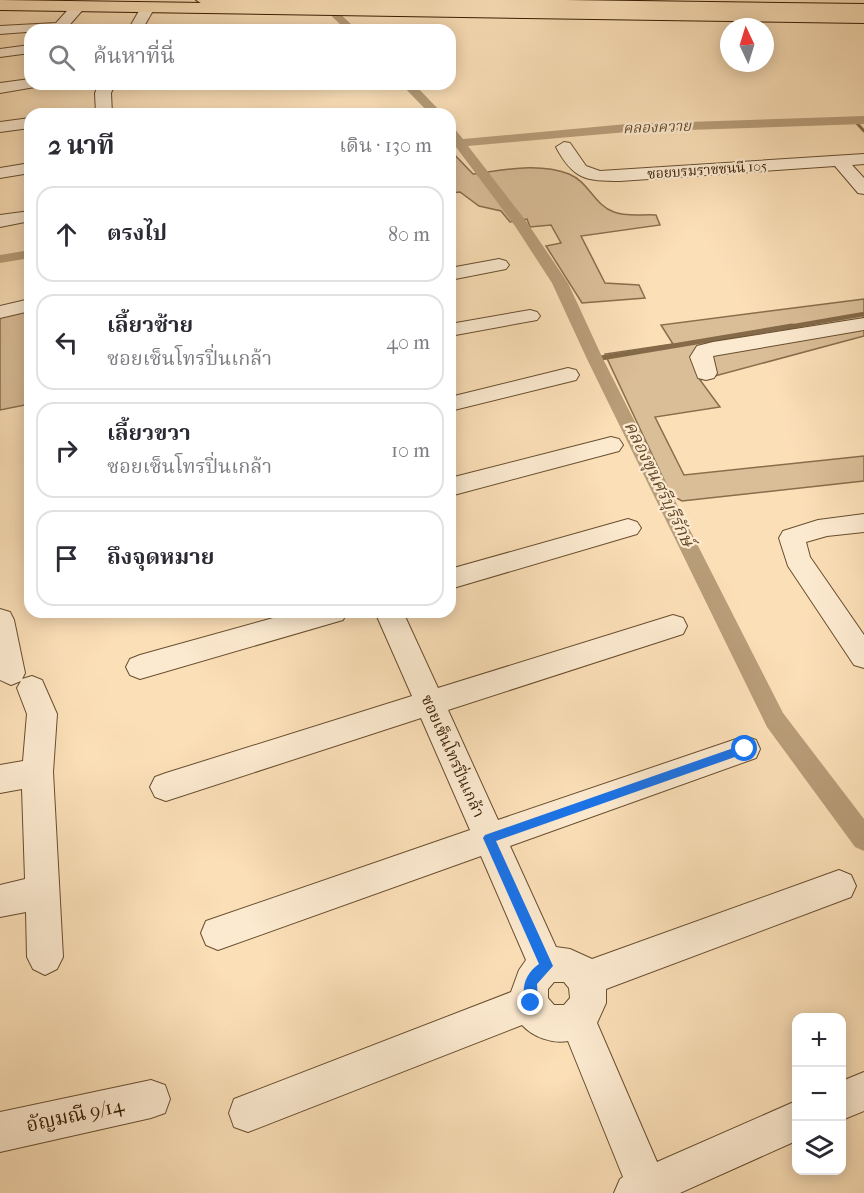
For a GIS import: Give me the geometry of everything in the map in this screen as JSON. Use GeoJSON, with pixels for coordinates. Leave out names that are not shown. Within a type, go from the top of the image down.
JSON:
{"type":"FeatureCollection","features":[{"type":"Feature","properties":{"kind":"main road"},"geometry":{"type":"LineString","coordinates":[[204,0],[326,5],[864,14]]}},
{"type":"Feature","properties":{"kind":"main road"},"geometry":{"type":"LineString","coordinates":[[825,0],[864,1]]}},
{"type":"Feature","properties":{"kind":"main road"},"geometry":{"type":"LineString","coordinates":[[4,8],[326,5]]}},
{"type":"Feature","properties":{"kind":"street"},"geometry":{"type":"LineString","coordinates":[[65,24],[80,6]]}},
{"type":"Feature","properties":{"kind":"street"},"geometry":{"type":"LineString","coordinates":[[140,24],[153,7]]}},
{"type":"Feature","properties":{"kind":"street"},"geometry":{"type":"LineString","coordinates":[[149,24],[153,7]]}},
{"type":"Feature","properties":{"kind":"street"},"geometry":{"type":"LineString","coordinates":[[0,30],[24,27]]}},
{"type":"Feature","properties":{"kind":"street"},"geometry":{"type":"LineString","coordinates":[[0,53],[24,50]]}},
{"type":"Feature","properties":{"kind":"street"},"geometry":{"type":"LineString","coordinates":[[0,88],[24,85]]}},
{"type":"Feature","properties":{"kind":"street"},"geometry":{"type":"LineString","coordinates":[[104,90],[104,108]]}},
{"type":"Feature","properties":{"kind":"street"},"geometry":{"type":"LineString","coordinates":[[117,90],[118,108]]}},
{"type":"Feature","properties":{"kind":"street"},"geometry":{"type":"LineString","coordinates":[[0,127],[24,124]]}},
{"type":"Feature","properties":{"kind":"street","name":"ซอยบรมราชชนนี 105"},"geometry":{"type":"LineString","coordinates":[[564,147],[574,166],[584,175],[590,176],[620,176],[864,159]]}},
{"type":"Feature","properties":{"kind":"street"},"geometry":{"type":"LineString","coordinates":[[839,160],[864,189]]}},
{"type":"Feature","properties":{"kind":"street"},"geometry":{"type":"LineString","coordinates":[[0,173],[24,169]]}},
{"type":"Feature","properties":{"kind":"street"},"geometry":{"type":"LineString","coordinates":[[0,221],[24,217]]}},
{"type":"Feature","properties":{"kind":"street"},"geometry":{"type":"LineString","coordinates":[[456,273],[499,265]]}},
{"type":"Feature","properties":{"kind":"street"},"geometry":{"type":"LineString","coordinates":[[0,312],[24,306]]}},
{"type":"Feature","properties":{"kind":"street"},"geometry":{"type":"LineString","coordinates":[[456,329],[530,316]]}},
{"type":"Feature","properties":{"kind":"street"},"geometry":{"type":"LineString","coordinates":[[706,373],[701,357],[705,351],[713,348],[864,324]]}},
{"type":"Feature","properties":{"kind":"street"},"geometry":{"type":"LineString","coordinates":[[456,403],[568,375]]}},
{"type":"Feature","properties":{"kind":"street"},"geometry":{"type":"LineString","coordinates":[[456,485],[611,445]]}},
{"type":"Feature","properties":{"kind":"street"},"geometry":{"type":"LineString","coordinates":[[864,523],[825,527],[803,532],[792,538],[797,559],[854,625],[864,657]]}},
{"type":"Feature","properties":{"kind":"street"},"geometry":{"type":"LineString","coordinates":[[456,577],[628,528]]}},
{"type":"Feature","properties":{"kind":"street"},"geometry":{"type":"LineString","coordinates":[[140,667],[312,618]]}},
{"type":"Feature","properties":{"kind":"street","name":"ซอยเซ็นโทรปิ่นเกล้า"},"geometry":{"type":"LineString","coordinates":[[392,618],[547,966]]}},
{"type":"Feature","properties":{"kind":"street"},"geometry":{"type":"LineString","coordinates":[[0,620],[22,681],[42,714],[37,772],[45,957]]}},
{"type":"Feature","properties":{"kind":"street"},"geometry":{"type":"LineString","coordinates":[[166,787],[673,626]]}},
{"type":"Feature","properties":{"kind":"street"},"geometry":{"type":"LineString","coordinates":[[218,933],[745,749]]}},
{"type":"Feature","properties":{"kind":"street"},"geometry":{"type":"LineString","coordinates":[[0,779],[37,772]]}},
{"type":"Feature","properties":{"kind":"street"},"geometry":{"type":"LineString","coordinates":[[584,980],[839,886]]}},
{"type":"Feature","properties":{"kind":"street"},"geometry":{"type":"LineString","coordinates":[[0,901],[41,892]]}},
{"type":"Feature","properties":{"kind":"street"},"geometry":{"type":"LineString","coordinates":[[559,964],[569,966],[584,980],[588,988],[588,1006],[578,1019],[561,1024],[552,1023],[536,1012],[531,1003],[530,984],[534,975],[547,966],[559,964]]}},
{"type":"Feature","properties":{"kind":"street"},"geometry":{"type":"LineString","coordinates":[[248,1113],[531,1003]]}},
{"type":"Feature","properties":{"kind":"street"},"geometry":{"type":"LineString","coordinates":[[578,1019],[644,1191],[792,1123]]}},
{"type":"Feature","properties":{"kind":"street"},"geometry":{"type":"LineString","coordinates":[[846,1099],[864,1091]]}},
{"type":"Feature","properties":{"kind":"street","name":"อัญมณี 9/14"},"geometry":{"type":"LineString","coordinates":[[0,1132],[151,1099]]}},
{"type":"Feature","properties":{"kind":"shaded area"},"geometry":{"type":"Polygon","coordinates":[[[456,156],[473,174],[521,168],[557,170],[582,182],[607,209],[619,214],[656,215],[660,225],[581,236],[605,283],[639,285],[645,298],[582,303],[546,246],[561,243],[551,225],[530,227],[527,219],[510,222],[501,211],[479,206],[460,192],[456,192],[456,156]]]}},
{"type":"Feature","properties":{"kind":"shaded area"},"geometry":{"type":"Polygon","coordinates":[[[864,299],[864,336],[700,380],[720,407],[655,417],[684,475],[864,456],[864,481],[682,501],[671,495],[605,354],[673,344],[661,325],[864,299]]]}},
{"type":"Feature","properties":{"kind":"shaded area"},"geometry":{"type":"Polygon","coordinates":[[[24,310],[24,405],[0,410],[0,316],[24,310]]]}},
{"type":"Feature","properties":{"kind":"waterway","name":"คลองขุนศรีบุรีรักษ์"},"geometry":{"type":"LineString","coordinates":[[320,0],[346,24]]}},
{"type":"Feature","properties":{"kind":"waterway","name":"คลองขุนศรีบุรีรักษ์"},"geometry":{"type":"LineString","coordinates":[[413,90],[431,108]]}},
{"type":"Feature","properties":{"kind":"waterway"},"geometry":{"type":"LineString","coordinates":[[854,120],[864,131]]}},
{"type":"Feature","properties":{"kind":"waterway","name":"คลองควาย"},"geometry":{"type":"LineString","coordinates":[[459,143],[627,128],[864,120]]}},
{"type":"Feature","properties":{"kind":"waterway","name":"คลองขุนศรีบุรีรักษ์"},"geometry":{"type":"LineString","coordinates":[[456,139],[459,143]]}},
{"type":"Feature","properties":{"kind":"waterway","name":"คลองขุนศรีบุรีรักษ์"},"geometry":{"type":"LineString","coordinates":[[459,143],[521,224],[560,283],[595,359],[775,720],[864,839]]}},
{"type":"Feature","properties":{"kind":"waterway","name":"คลองควาย"},"geometry":{"type":"LineString","coordinates":[[0,259],[24,255]]}},
{"type":"Feature","properties":{"kind":"waterway"},"geometry":{"type":"LineString","coordinates":[[783,328],[864,314]]}},
{"type":"Feature","properties":{"kind":"waterway"},"geometry":{"type":"LineString","coordinates":[[595,359],[792,326]]}},
{"type":"Feature","properties":{"kind":"route"},"geometry":{"type":"LineString","coordinates":[[531,1003],[530,984],[534,975],[547,966],[489,838],[745,749]]}}]}
